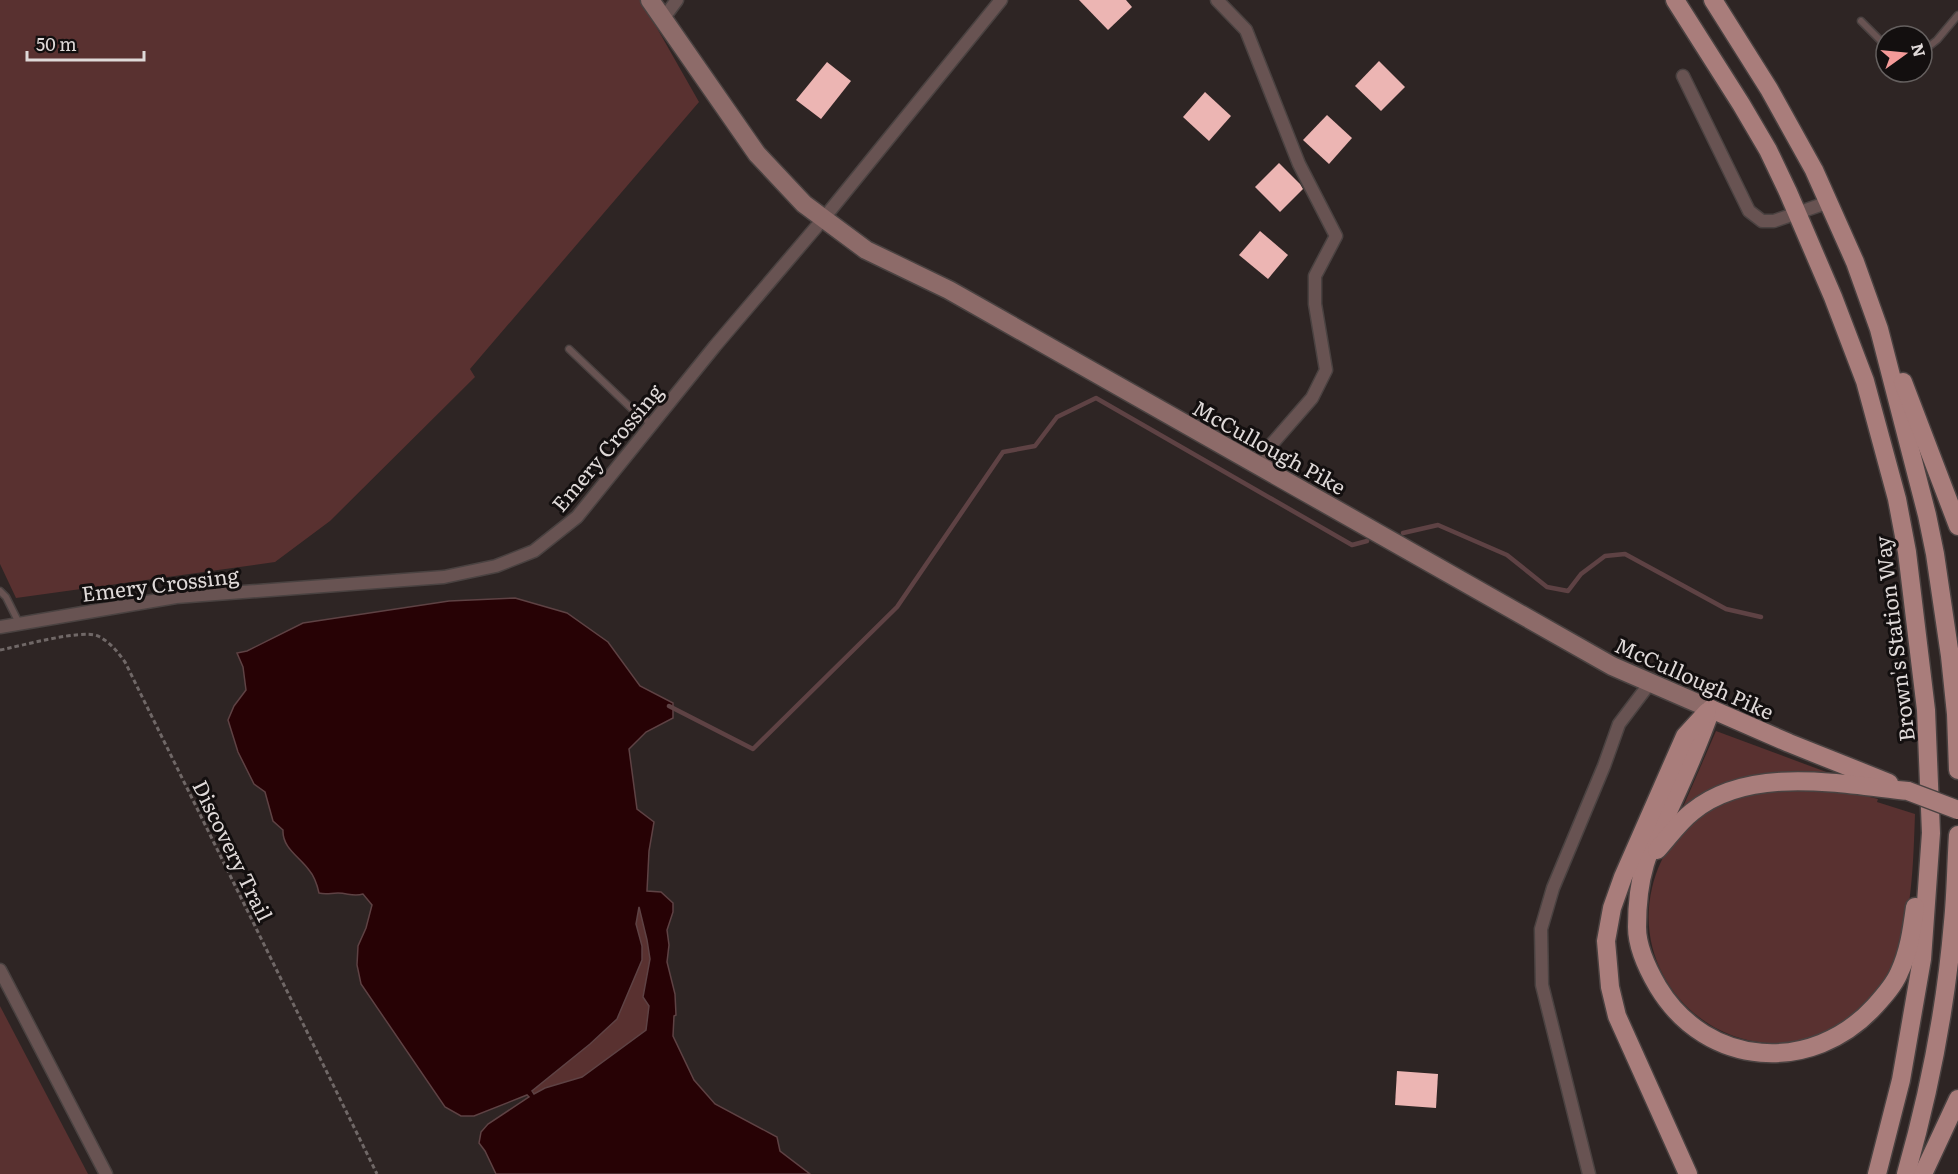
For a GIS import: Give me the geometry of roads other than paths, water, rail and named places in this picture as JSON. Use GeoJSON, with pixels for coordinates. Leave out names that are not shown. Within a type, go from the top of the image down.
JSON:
{"type":"FeatureCollection","features":[{"type":"Feature","properties":{"kind":"main road","name":"Brown's Station Way"},"geometry":{"type":"LineString","coordinates":[[1675,0],[1768,150],[1833,297],[1864,381],[1897,499],[1907,552],[1926,710],[1931,833],[1922,959],[1901,1080],[1877,1174]]}},
{"type":"Feature","properties":{"kind":"main road"},"geometry":{"type":"LineString","coordinates":[[1713,0],[1784,116],[1829,202],[1855,261],[1879,329],[1911,401],[1930,457],[1958,526]]}},
{"type":"Feature","properties":{"kind":"main road"},"geometry":{"type":"LineString","coordinates":[[1879,329],[1920,486],[1935,554],[1950,656],[1956,714],[1958,770]]}},
{"type":"Feature","properties":{"kind":"main road"},"geometry":{"type":"LineString","coordinates":[[1711,709],[1702,736],[1645,864],[1638,904],[1637,930],[1643,956],[1664,997],[1686,1022],[1714,1041],[1753,1053],[1784,1052],[1826,1043],[1865,1017],[1884,996],[1899,974],[1910,942],[1917,895],[1931,833]]}},
{"type":"Feature","properties":{"kind":"main road"},"geometry":{"type":"LineString","coordinates":[[1688,1174],[1617,1016],[1610,987],[1606,941],[1612,908],[1623,877],[1686,736],[1711,709]]}},
{"type":"Feature","properties":{"kind":"main road","name":"McCullough Pike"},"geometry":{"type":"LineString","coordinates":[[1711,709],[1789,743],[1958,810]]}},
{"type":"Feature","properties":{"kind":"main road"},"geometry":{"type":"LineString","coordinates":[[1645,864],[1692,812],[1734,790],[1774,782],[1800,781],[1908,791]]}},
{"type":"Feature","properties":{"kind":"main road"},"geometry":{"type":"LineString","coordinates":[[1906,1174],[1934,1059],[1953,922],[1958,835]]}},
{"type":"Feature","properties":{"kind":"main road"},"geometry":{"type":"LineString","coordinates":[[1923,1174],[1958,1099]]}},
{"type":"Feature","properties":{"kind":"street","name":"McCullough Pike"},"geometry":{"type":"LineString","coordinates":[[650,0],[757,154],[804,204],[866,250],[949,290],[1612,666],[1711,709]]}},
{"type":"Feature","properties":{"kind":"street"},"geometry":{"type":"LineString","coordinates":[[663,19],[677,0]]}},
{"type":"Feature","properties":{"kind":"street","name":"Emery Crossing"},"geometry":{"type":"LineString","coordinates":[[0,627],[176,597],[444,577],[496,566],[534,551],[578,517],[715,345],[824,218],[1001,0]]}},
{"type":"Feature","properties":{"kind":"street"},"geometry":{"type":"LineString","coordinates":[[1217,0],[1246,30],[1299,164],[1336,236],[1315,276],[1316,304],[1326,370],[1312,398],[1271,446],[1264,469]]}},
{"type":"Feature","properties":{"kind":"street"},"geometry":{"type":"LineString","coordinates":[[1683,76],[1749,211],[1762,221],[1774,221],[1829,202]]}},
{"type":"Feature","properties":{"kind":"street"},"geometry":{"type":"LineString","coordinates":[[1589,1174],[1542,985],[1541,929],[1553,888],[1619,724],[1650,683]]}},
{"type":"Feature","properties":{"kind":"street"},"geometry":{"type":"LineString","coordinates":[[0,970],[106,1174]]}},
{"type":"Feature","properties":{"kind":"lane"},"geometry":{"type":"LineString","coordinates":[[1934,42],[1958,15]]}},
{"type":"Feature","properties":{"kind":"lane"},"geometry":{"type":"LineString","coordinates":[[1861,21],[1874,34]]}},
{"type":"Feature","properties":{"kind":"lane"},"geometry":{"type":"LineString","coordinates":[[569,349],[651,424]]}},
{"type":"Feature","properties":{"kind":"lane"},"geometry":{"type":"LineString","coordinates":[[0,591],[6,597],[19,623]]}},
{"type":"Feature","properties":{"kind":"waterway"},"geometry":{"type":"LineString","coordinates":[[669,706],[753,749],[897,607],[1003,452],[1035,446],[1057,417],[1096,398],[1352,545],[1367,541]]}},
{"type":"Feature","properties":{"kind":"waterway"},"geometry":{"type":"LineString","coordinates":[[1403,533],[1438,525],[1507,555],[1547,587],[1568,591],[1581,574],[1605,556],[1625,554],[1726,609],[1761,617]]}}]}
